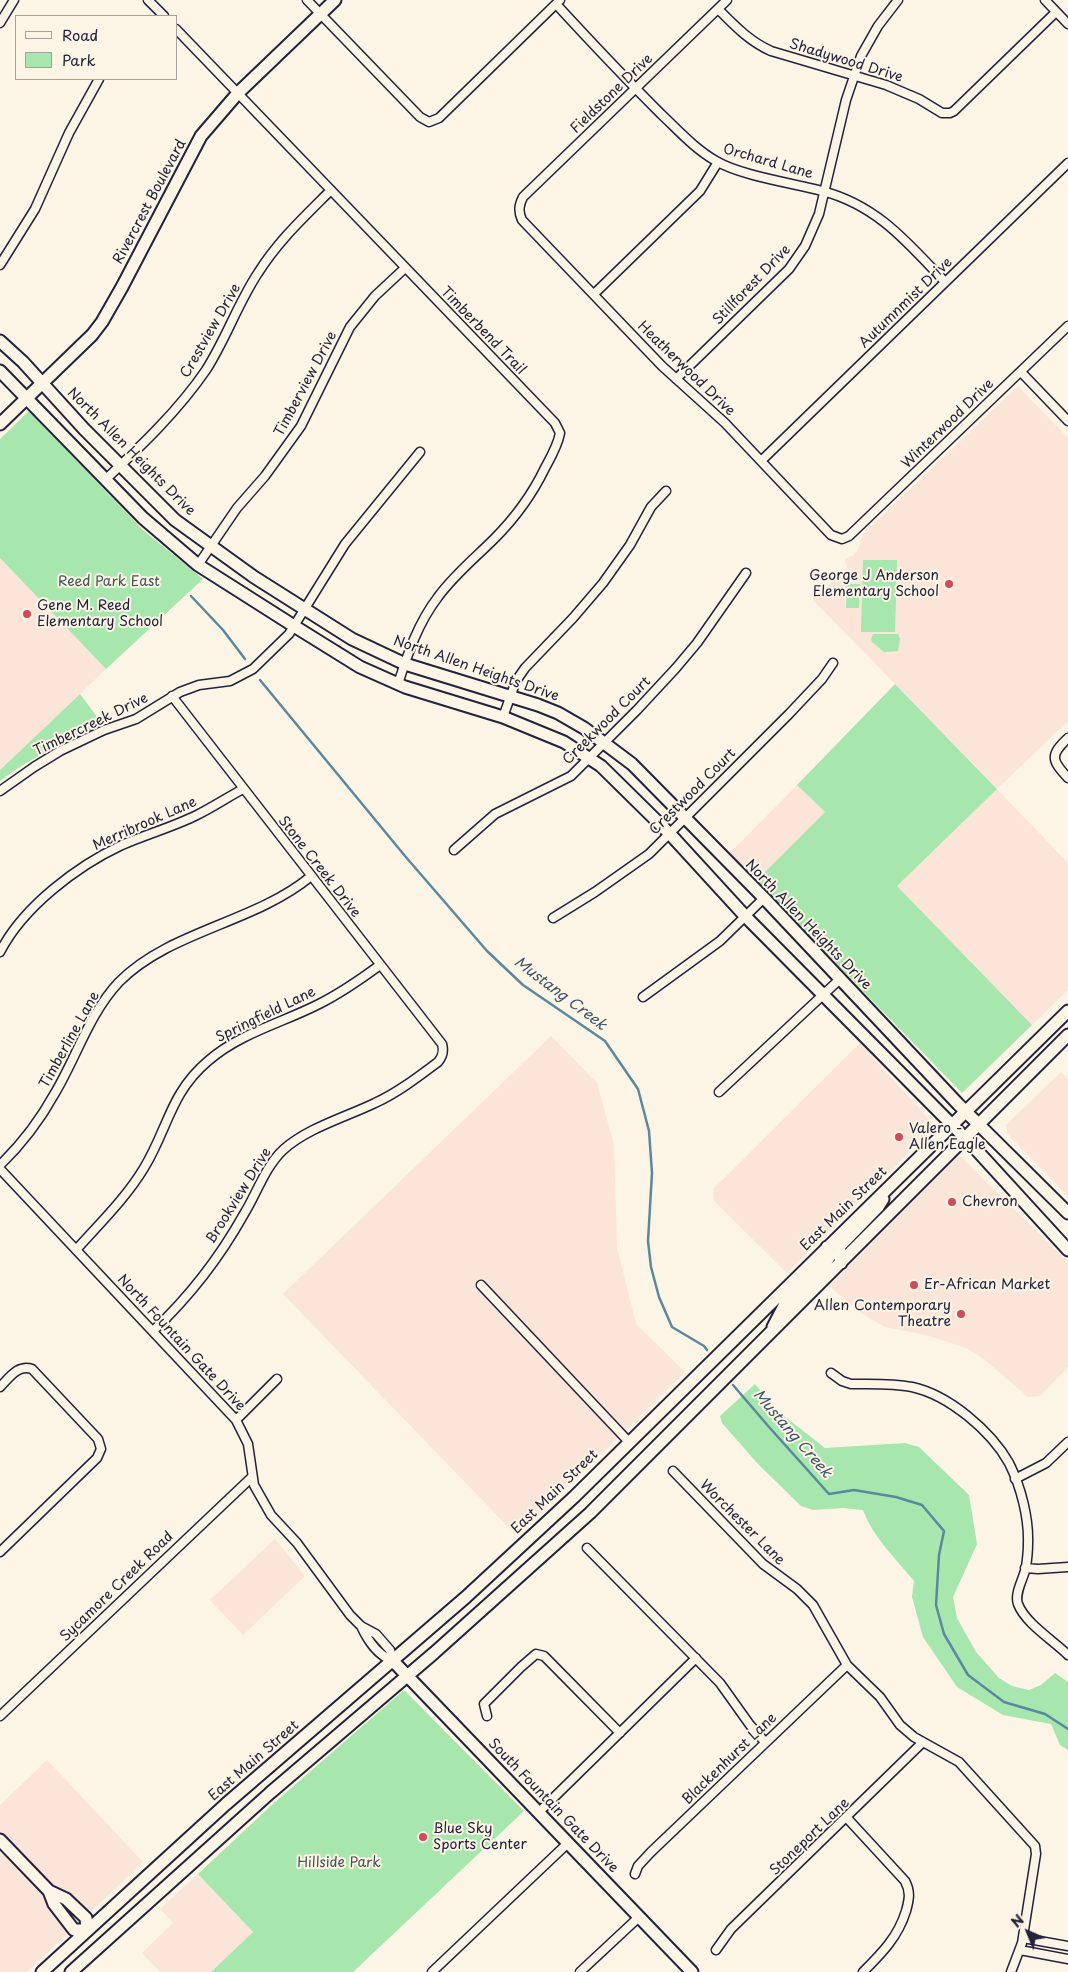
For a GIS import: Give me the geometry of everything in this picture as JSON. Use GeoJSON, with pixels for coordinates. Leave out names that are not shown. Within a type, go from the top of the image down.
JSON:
{"type":"FeatureCollection","features":[{"type":"Feature","properties":{"kind":"main road","name":"Rivercrest Boulevard"},"geometry":{"type":"LineString","coordinates":[[0,424],[92,335],[102,322],[190,156],[212,122],[238,93],[335,0]]}},
{"type":"Feature","properties":{"kind":"main road","name":"North Allen Heights Drive"},"geometry":{"type":"LineString","coordinates":[[0,341],[120,466],[175,520],[304,609],[352,639],[405,664],[510,696],[558,713],[605,742],[632,764],[764,898],[965,1111],[1068,1214]]}},
{"type":"Feature","properties":{"kind":"main road"},"geometry":{"type":"LineString","coordinates":[[0,371],[157,530],[198,565],[360,666],[398,684],[503,717],[564,742],[590,757],[614,777],[670,834],[746,917],[952,1124],[1027,1203],[1068,1250]]}},
{"type":"Feature","properties":{"kind":"main road","name":"East Main Street"},"geometry":{"type":"LineString","coordinates":[[42,1972],[257,1778],[466,1597],[574,1497],[1068,1011]]}},
{"type":"Feature","properties":{"kind":"main road"},"geometry":{"type":"LineString","coordinates":[[76,1970],[100,1944],[155,1897],[270,1792],[473,1618],[584,1518],[842,1263],[1068,1035]]}},
{"type":"Feature","properties":{"kind":"main road"},"geometry":{"type":"LineString","coordinates":[[842,1263],[839,1252],[840,1246],[878,1207],[889,1186]]}},
{"type":"Feature","properties":{"kind":"main road"},"geometry":{"type":"LineString","coordinates":[[771,1333],[777,1317],[786,1302],[830,1256],[827,1247]]}},
{"type":"Feature","properties":{"kind":"main road","name":"South Fountain Gate Drive"},"geometry":{"type":"LineString","coordinates":[[393,1660],[692,1972]]}},
{"type":"Feature","properties":{"kind":"main road"},"geometry":{"type":"LineString","coordinates":[[257,1778],[270,1792]]}},
{"type":"Feature","properties":{"kind":"main road"},"geometry":{"type":"LineString","coordinates":[[0,1840],[49,1891],[66,1899],[86,1918],[87,1930],[100,1944]]}},
{"type":"Feature","properties":{"kind":"main road"},"geometry":{"type":"LineString","coordinates":[[49,1891],[54,1904],[74,1930],[87,1930]]}},
{"type":"Feature","properties":{"kind":"street"},"geometry":{"type":"LineString","coordinates":[[0,23],[14,0]]}},
{"type":"Feature","properties":{"kind":"street"},"geometry":{"type":"LineString","coordinates":[[148,0],[163,15]]}},
{"type":"Feature","properties":{"kind":"street"},"geometry":{"type":"LineString","coordinates":[[307,0],[420,118],[428,122],[439,118],[558,2]]}},
{"type":"Feature","properties":{"kind":"street","name":"Fieldstone Drive"},"geometry":{"type":"LineString","coordinates":[[519,208],[523,197],[727,0]]}},
{"type":"Feature","properties":{"kind":"street","name":"Stillforest Drive"},"geometry":{"type":"LineString","coordinates":[[676,379],[794,262],[813,231],[854,75],[873,33],[898,0]]}},
{"type":"Feature","properties":{"kind":"street"},"geometry":{"type":"LineString","coordinates":[[1045,0],[1068,24]]}},
{"type":"Feature","properties":{"kind":"street","name":"Orchard Lane"},"geometry":{"type":"LineString","coordinates":[[558,2],[636,89],[694,146],[718,162],[752,173],[825,191],[875,214],[900,234],[945,282]]}},
{"type":"Feature","properties":{"kind":"street","name":"Shadywood Drive"},"geometry":{"type":"LineString","coordinates":[[718,9],[758,45],[771,51],[886,85],[919,99],[942,113],[950,113],[1056,12]]}},
{"type":"Feature","properties":{"kind":"street"},"geometry":{"type":"LineString","coordinates":[[152,15],[157,10]]}},
{"type":"Feature","properties":{"kind":"street","name":"Timberbend Trail"},"geometry":{"type":"LineString","coordinates":[[178,31],[555,423],[560,433],[555,449],[532,493],[509,523],[438,596],[418,629],[398,684]]}},
{"type":"Feature","properties":{"kind":"street"},"geometry":{"type":"LineString","coordinates":[[0,265],[34,209],[69,134],[98,80]]}},
{"type":"Feature","properties":{"kind":"street"},"geometry":{"type":"LineString","coordinates":[[594,294],[700,192],[718,162]]}},
{"type":"Feature","properties":{"kind":"street","name":"Autumnmist Drive"},"geometry":{"type":"LineString","coordinates":[[761,461],[1068,163]]}},
{"type":"Feature","properties":{"kind":"street","name":"Crestview Drive"},"geometry":{"type":"LineString","coordinates":[[106,479],[172,414],[191,391],[207,368],[257,274],[285,236],[331,190]]}},
{"type":"Feature","properties":{"kind":"street","name":"Heatherwood Drive"},"geometry":{"type":"LineString","coordinates":[[519,208],[522,220],[676,379],[725,423],[832,535],[838,539],[844,539]]}},
{"type":"Feature","properties":{"kind":"street","name":"Timberview Drive"},"geometry":{"type":"LineString","coordinates":[[198,565],[237,508],[265,476],[301,426],[350,327],[375,296],[405,268]]}},
{"type":"Feature","properties":{"kind":"street","name":"Winterwood Drive"},"geometry":{"type":"LineString","coordinates":[[844,539],[1068,326]]}},
{"type":"Feature","properties":{"kind":"street"},"geometry":{"type":"LineString","coordinates":[[1021,372],[1068,422]]}},
{"type":"Feature","properties":{"kind":"street","name":"Timbercreek Drive"},"geometry":{"type":"LineString","coordinates":[[0,790],[60,751],[104,730],[136,719],[172,696],[199,686],[230,681],[243,675],[269,655],[294,626],[345,544],[420,452]]}},
{"type":"Feature","properties":{"kind":"street"},"geometry":{"type":"LineString","coordinates":[[503,717],[516,681],[525,668],[573,618],[603,583],[630,545],[652,507],[666,492]]}},
{"type":"Feature","properties":{"kind":"street","name":"Creekwood Court"},"geometry":{"type":"LineString","coordinates":[[454,850],[495,814],[571,776],[637,710],[697,643],[746,573]]}},
{"type":"Feature","properties":{"kind":"street","name":"Crestwood Court"},"geometry":{"type":"LineString","coordinates":[[554,918],[640,862],[789,714],[822,679],[833,663]]}},
{"type":"Feature","properties":{"kind":"street","name":"Stone Creek Drive"},"geometry":{"type":"LineString","coordinates":[[172,696],[310,877],[442,1044],[443,1054]]}},
{"type":"Feature","properties":{"kind":"street"},"geometry":{"type":"LineString","coordinates":[[1068,738],[1056,750],[1054,755],[1056,765],[1068,778]]}},
{"type":"Feature","properties":{"kind":"street","name":"Merribrook Lane"},"geometry":{"type":"LineString","coordinates":[[0,952],[23,920],[43,898],[73,874],[106,853],[197,815],[243,789]]}},
{"type":"Feature","properties":{"kind":"street","name":"Timberline Lane"},"geometry":{"type":"LineString","coordinates":[[0,1165],[30,1133],[55,1093],[97,1010],[120,982],[135,968],[165,949],[258,910],[297,888],[310,877]]}},
{"type":"Feature","properties":{"kind":"street"},"geometry":{"type":"LineString","coordinates":[[643,997],[700,956],[746,917],[764,898]]}},
{"type":"Feature","properties":{"kind":"street","name":"Springfield Lane"},"geometry":{"type":"LineString","coordinates":[[76,1250],[143,1170],[171,1107],[193,1075],[207,1061],[239,1040],[319,1004],[354,984],[380,966]]}},
{"type":"Feature","properties":{"kind":"street"},"geometry":{"type":"LineString","coordinates":[[720,1092],[840,979]]}},
{"type":"Feature","properties":{"kind":"street","name":"Brookview Drive"},"geometry":{"type":"LineString","coordinates":[[153,1331],[193,1289],[233,1232],[266,1172],[282,1150],[307,1133],[377,1102],[403,1087],[438,1062],[443,1054]]}},
{"type":"Feature","properties":{"kind":"street","name":"North Fountain Gate Drive"},"geometry":{"type":"LineString","coordinates":[[0,1170],[236,1420],[248,1444],[254,1485],[271,1515],[297,1543],[350,1615],[361,1626],[368,1641],[383,1657],[393,1660]]}},
{"type":"Feature","properties":{"kind":"street"},"geometry":{"type":"LineString","coordinates":[[481,1285],[629,1442]]}},
{"type":"Feature","properties":{"kind":"street"},"geometry":{"type":"LineString","coordinates":[[0,1387],[17,1370],[24,1368],[32,1370],[92,1432],[98,1439],[101,1449],[97,1458],[0,1552]]}},
{"type":"Feature","properties":{"kind":"street"},"geometry":{"type":"LineString","coordinates":[[831,1373],[842,1381],[851,1384],[913,1388],[936,1396],[955,1406],[996,1443],[1009,1463],[1026,1517],[1028,1544],[1026,1568],[1017,1594],[1017,1602],[1030,1621],[1068,1655]]}},
{"type":"Feature","properties":{"kind":"street"},"geometry":{"type":"LineString","coordinates":[[236,1420],[278,1379]]}},
{"type":"Feature","properties":{"kind":"street"},"geometry":{"type":"LineString","coordinates":[[1015,1479],[1046,1463],[1068,1442]]}},
{"type":"Feature","properties":{"kind":"street","name":"Worchester Lane"},"geometry":{"type":"LineString","coordinates":[[673,1471],[763,1564],[797,1589],[813,1605],[847,1665],[880,1697],[900,1725],[923,1742],[951,1757],[966,1768],[1028,1838],[1036,1850],[1023,1938]]}},
{"type":"Feature","properties":{"kind":"street","name":"Sycamore Creek Road"},"geometry":{"type":"LineString","coordinates":[[0,1716],[252,1477]]}},
{"type":"Feature","properties":{"kind":"street"},"geometry":{"type":"LineString","coordinates":[[587,1548],[720,1683],[750,1725],[765,1742]]}},
{"type":"Feature","properties":{"kind":"street"},"geometry":{"type":"LineString","coordinates":[[1026,1568],[1038,1570],[1068,1567]]}},
{"type":"Feature","properties":{"kind":"street"},"geometry":{"type":"LineString","coordinates":[[487,1716],[484,1704],[526,1661],[536,1654],[544,1656],[620,1733]]}},
{"type":"Feature","properties":{"kind":"street"},"geometry":{"type":"LineString","coordinates":[[538,1813],[696,1658]]}},
{"type":"Feature","properties":{"kind":"street","name":"Blackenhurst Lane"},"geometry":{"type":"LineString","coordinates":[[635,1874],[651,1852],[847,1665]]}},
{"type":"Feature","properties":{"kind":"street","name":"Stoneport Lane"},"geometry":{"type":"LineString","coordinates":[[716,1950],[731,1929],[923,1742]]}},
{"type":"Feature","properties":{"kind":"street"},"geometry":{"type":"LineString","coordinates":[[847,1818],[905,1881],[910,1894],[897,1934],[886,1949],[863,1972]]}},
{"type":"Feature","properties":{"kind":"street"},"geometry":{"type":"LineString","coordinates":[[432,1972],[568,1843]]}},
{"type":"Feature","properties":{"kind":"street"},"geometry":{"type":"LineString","coordinates":[[580,1972],[639,1917]]}},
{"type":"Feature","properties":{"kind":"street"},"geometry":{"type":"LineString","coordinates":[[1010,1972],[1023,1938],[1068,1946]]}},
{"type":"Feature","properties":{"kind":"street"},"geometry":{"type":"LineString","coordinates":[[1020,1950],[1068,1959]]}},
{"type":"Feature","properties":{"kind":"shaded area","name":"George J Anderson Elementary School"},"geometry":{"type":"Polygon","coordinates":[[[1018,386],[1068,438],[1068,721],[997,789],[1068,863],[1068,990],[1032,1025],[897,886],[997,788],[813,600],[847,568],[845,559],[854,555],[858,550],[863,534],[1018,386]]]}},
{"type":"Feature","properties":{"kind":"shaded area","name":"Gene M. Reed Elementary School"},"geometry":{"type":"Polygon","coordinates":[[[0,558],[106,669],[0,770],[0,558]]]}},
{"type":"Feature","properties":{"kind":"shaded area"},"geometry":{"type":"Polygon","coordinates":[[[797,785],[825,812],[756,881],[729,854],[797,785]]]}},
{"type":"Feature","properties":{"kind":"shaded area"},"geometry":{"type":"Polygon","coordinates":[[[551,1036],[597,1083],[614,1145],[617,1247],[636,1324],[685,1372],[517,1536],[283,1294],[551,1036]]]}},
{"type":"Feature","properties":{"kind":"shaded area"},"geometry":{"type":"Polygon","coordinates":[[[860,1043],[935,1126],[787,1273],[714,1201],[713,1189],[860,1043]]]}},
{"type":"Feature","properties":{"kind":"shaded area"},"geometry":{"type":"Polygon","coordinates":[[[1061,1072],[1068,1079],[1068,1196],[1007,1133],[1006,1125],[1061,1072]]]}},
{"type":"Feature","properties":{"kind":"shaded area"},"geometry":{"type":"Polygon","coordinates":[[[959,1155],[1068,1262],[1068,1367],[1040,1396],[1028,1397],[984,1359],[966,1348],[926,1335],[885,1327],[861,1313],[829,1286],[959,1155]]]}},
{"type":"Feature","properties":{"kind":"shaded area"},"geometry":{"type":"Polygon","coordinates":[[[275,1539],[305,1576],[243,1635],[210,1600],[275,1539]]]}},
{"type":"Feature","properties":{"kind":"shaded area"},"geometry":{"type":"Polygon","coordinates":[[[47,1760],[143,1862],[27,1972],[0,1972],[0,1805],[47,1760]]]}},
{"type":"Feature","properties":{"kind":"shaded area"},"geometry":{"type":"Polygon","coordinates":[[[198,1874],[253,1932],[211,1972],[160,1972],[142,1953],[173,1923],[160,1909],[198,1874]]]}},
{"type":"Feature","properties":{"kind":"green space","name":"Reed Park East"},"geometry":{"type":"Polygon","coordinates":[[[29,411],[143,530],[203,579],[106,669],[0,558],[0,439],[29,411]]]}},
{"type":"Feature","properties":{"kind":"green space"},"geometry":{"type":"Polygon","coordinates":[[[863,560],[897,560],[895,632],[861,632],[863,560]]]}},
{"type":"Feature","properties":{"kind":"green space"},"geometry":{"type":"Polygon","coordinates":[[[847,584],[860,584],[859,608],[846,608],[847,584]]]}},
{"type":"Feature","properties":{"kind":"green space"},"geometry":{"type":"Polygon","coordinates":[[[873,634],[898,634],[900,639],[898,651],[884,652],[872,642],[873,634]]]}},
{"type":"Feature","properties":{"kind":"green space"},"geometry":{"type":"Polygon","coordinates":[[[895,684],[997,789],[897,886],[1032,1025],[962,1093],[756,881],[825,812],[797,785],[895,684]]]}},
{"type":"Feature","properties":{"kind":"green space"},"geometry":{"type":"Polygon","coordinates":[[[80,694],[104,726],[50,750],[24,764],[0,781],[0,770],[80,694]]]}},
{"type":"Feature","properties":{"kind":"green space"},"geometry":{"type":"Polygon","coordinates":[[[755,1384],[779,1412],[825,1448],[905,1443],[919,1447],[969,1495],[977,1544],[953,1597],[957,1618],[976,1652],[999,1678],[1012,1686],[1029,1690],[1041,1685],[1055,1673],[1068,1682],[1068,1750],[1060,1745],[1051,1724],[1003,1715],[957,1687],[923,1637],[912,1597],[914,1581],[879,1539],[863,1510],[843,1508],[813,1510],[801,1506],[758,1464],[722,1423],[720,1416],[755,1384]]]}},
{"type":"Feature","properties":{"kind":"green space","name":"Hillside Park"},"geometry":{"type":"Polygon","coordinates":[[[404,1690],[524,1811],[353,1972],[211,1972],[253,1932],[198,1874],[275,1802],[404,1690]]]}},
{"type":"Feature","properties":{"kind":"waterway","name":"Mustang Creek"},"geometry":{"type":"LineString","coordinates":[[191,596],[223,630],[245,659]]}},
{"type":"Feature","properties":{"kind":"waterway","name":"Mustang Creek"},"geometry":{"type":"LineString","coordinates":[[260,680],[405,856],[487,951],[523,985],[605,1041],[638,1089],[649,1131],[652,1173],[648,1241],[651,1267],[659,1297],[672,1327],[704,1346],[707,1350]]}},
{"type":"Feature","properties":{"kind":"waterway","name":"Mustang Creek"},"geometry":{"type":"LineString","coordinates":[[733,1385],[829,1494],[854,1490],[896,1497],[922,1505],[944,1531],[939,1555],[936,1605],[944,1634],[968,1675],[1004,1702],[1045,1714],[1068,1729]]}},
{"type":"Feature","properties":{"kind":"place","name":"George J Anderson Elementary School"},"geometry":{"type":"Point","coordinates":[949,584]}},
{"type":"Feature","properties":{"kind":"place","name":"Gene M. Reed Elementary School"},"geometry":{"type":"Point","coordinates":[27,614]}},
{"type":"Feature","properties":{"kind":"place","name":"Valero - Allen Eagle"},"geometry":{"type":"Point","coordinates":[899,1137]}},
{"type":"Feature","properties":{"kind":"place","name":"Chevron"},"geometry":{"type":"Point","coordinates":[952,1202]}},
{"type":"Feature","properties":{"kind":"place","name":"Er-African Market"},"geometry":{"type":"Point","coordinates":[914,1285]}},
{"type":"Feature","properties":{"kind":"place","name":"Allen Contemporary Theatre"},"geometry":{"type":"Point","coordinates":[961,1314]}},
{"type":"Feature","properties":{"kind":"place","name":"Blue Sky Sports Center"},"geometry":{"type":"Point","coordinates":[423,1837]}}]}
